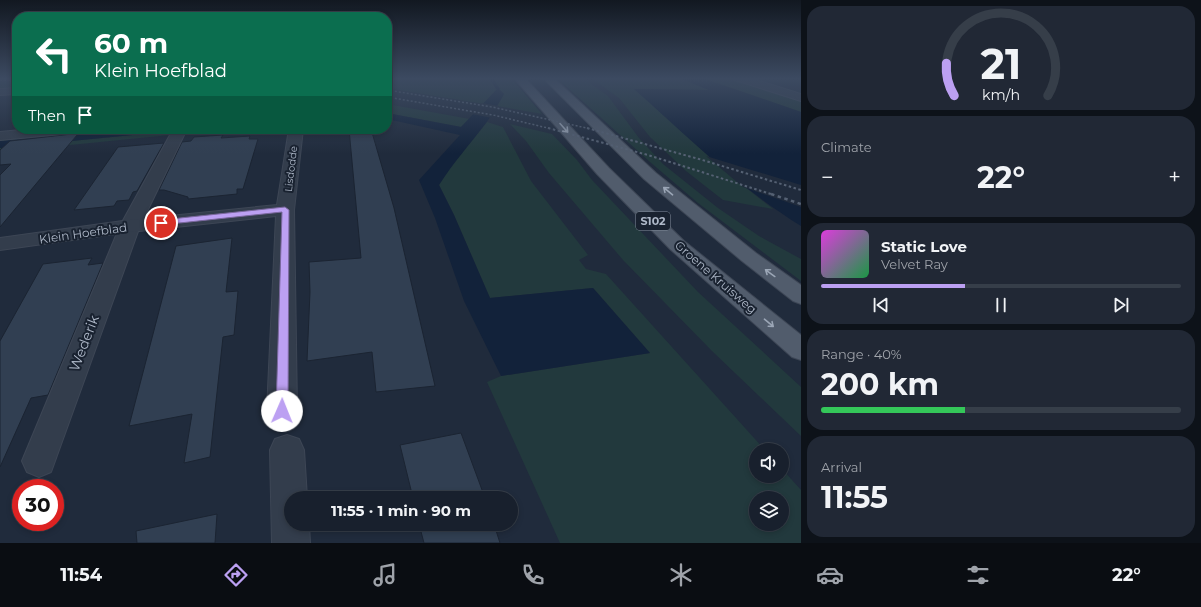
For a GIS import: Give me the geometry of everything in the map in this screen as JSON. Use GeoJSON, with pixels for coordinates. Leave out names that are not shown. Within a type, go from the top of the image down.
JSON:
{"type":"FeatureCollection","features":[{"type":"Feature","properties":{"kind":"main road","name":"Groene Kruisweg"},"geometry":{"type":"LineString","coordinates":[[542,103],[602,171],[677,245],[801,350]]}},
{"type":"Feature","properties":{"kind":"main road","name":"S102"},"geometry":{"type":"LineString","coordinates":[[574,103],[650,176],[748,257],[801,296]]}},
{"type":"Feature","properties":{"kind":"street"},"geometry":{"type":"LineString","coordinates":[[0,136],[21,134]]}},
{"type":"Feature","properties":{"kind":"street","name":"Lisdodde"},"geometry":{"type":"LineString","coordinates":[[282,411],[285,210],[295,134]]}},
{"type":"Feature","properties":{"kind":"street","name":"Wederik"},"geometry":{"type":"LineString","coordinates":[[39,461],[130,226],[177,135]]}},
{"type":"Feature","properties":{"kind":"street","name":"Klein Hoefblad"},"geometry":{"type":"LineString","coordinates":[[0,244],[130,226],[285,210]]}},
{"type":"Feature","properties":{"kind":"street"},"geometry":{"type":"LineString","coordinates":[[287,450],[292,543]]}},
{"type":"Feature","properties":{"kind":"green space"},"geometry":{"type":"Polygon","coordinates":[[[499,103],[533,103],[542,114],[497,106],[499,103]]]}},
{"type":"Feature","properties":{"kind":"green space"},"geometry":{"type":"Polygon","coordinates":[[[585,103],[613,103],[639,138],[663,164],[718,208],[759,236],[801,259],[801,281],[698,203],[585,103]]]}},
{"type":"Feature","properties":{"kind":"green space"},"geometry":{"type":"Polygon","coordinates":[[[623,103],[651,103],[725,171],[773,209],[723,200],[686,171],[650,137],[623,103]]]}},
{"type":"Feature","properties":{"kind":"green space"},"geometry":{"type":"Polygon","coordinates":[[[776,103],[801,103],[801,112],[776,103]]]}},
{"type":"Feature","properties":{"kind":"green space"},"geometry":{"type":"Polygon","coordinates":[[[392,105],[470,119],[461,127],[392,114],[392,105]]]}},
{"type":"Feature","properties":{"kind":"green space"},"geometry":{"type":"Polygon","coordinates":[[[487,122],[503,127],[531,181],[588,255],[579,260],[586,269],[606,274],[759,443],[749,443],[749,483],[789,483],[789,477],[801,490],[801,543],[560,543],[487,382],[501,376],[650,353],[593,288],[490,298],[454,215],[439,185],[449,169],[487,122]]]}},
{"type":"Feature","properties":{"kind":"green space"},"geometry":{"type":"Polygon","coordinates":[[[510,124],[552,134],[577,160],[592,180],[698,292],[801,387],[801,436],[712,351],[623,260],[549,173],[526,141],[510,124]]]}},
{"type":"Feature","properties":{"kind":"green space"},"geometry":{"type":"Polygon","coordinates":[[[43,134],[75,134],[0,141],[0,138],[43,134]]]}},
{"type":"Feature","properties":{"kind":"green space"},"geometry":{"type":"Polygon","coordinates":[[[142,134],[180,134],[0,152],[0,148],[142,134]]]}},
{"type":"Feature","properties":{"kind":"water"},"geometry":{"type":"Polygon","coordinates":[[[483,103],[499,103],[486,123],[439,185],[454,215],[490,298],[593,288],[650,353],[501,376],[464,301],[435,218],[419,180],[460,135],[392,120],[392,114],[461,127],[483,103]]]}},
{"type":"Feature","properties":{"kind":"water"},"geometry":{"type":"Polygon","coordinates":[[[650,103],[776,103],[801,112],[801,226],[735,179],[650,103]]]}},
{"type":"Feature","properties":{"kind":"water"},"geometry":{"type":"Polygon","coordinates":[[[75,134],[142,134],[0,148],[0,141],[75,134]]]}},
{"type":"Feature","properties":{"kind":"pier"},"geometry":{"type":"Polygon","coordinates":[[[482,103],[499,106],[492,118],[472,114],[482,103]]]}},
{"type":"Feature","properties":{"kind":"pier"},"geometry":{"type":"Polygon","coordinates":[[[706,156],[801,185],[801,207],[743,187],[706,156]]]}},
{"type":"Feature","properties":{"kind":"building"},"geometry":{"type":"Polygon","coordinates":[[[78,134],[0,227],[0,175],[11,164],[0,165],[0,150],[10,141],[78,134]]]}},
{"type":"Feature","properties":{"kind":"building"},"geometry":{"type":"Polygon","coordinates":[[[349,134],[372,134],[394,208],[435,386],[376,392],[372,352],[307,361],[310,292],[309,262],[361,258],[349,134]]]}},
{"type":"Feature","properties":{"kind":"building"},"geometry":{"type":"Polygon","coordinates":[[[223,135],[221,138],[250,136],[249,139],[258,139],[243,189],[237,189],[237,194],[188,199],[188,197],[159,190],[182,142],[191,141],[194,137],[223,135]]]}},
{"type":"Feature","properties":{"kind":"building"},"geometry":{"type":"Polygon","coordinates":[[[164,143],[137,191],[133,192],[129,200],[117,201],[114,206],[74,210],[118,147],[164,143]]]}},
{"type":"Feature","properties":{"kind":"building"},"geometry":{"type":"Polygon","coordinates":[[[232,238],[226,292],[238,291],[234,335],[223,337],[210,457],[184,463],[192,414],[129,426],[176,246],[232,238]]]}},
{"type":"Feature","properties":{"kind":"building"},"geometry":{"type":"Polygon","coordinates":[[[92,258],[88,265],[103,263],[48,395],[31,398],[0,467],[0,341],[43,264],[92,258]]]}},
{"type":"Feature","properties":{"kind":"building"},"geometry":{"type":"Polygon","coordinates":[[[461,433],[482,491],[411,491],[400,445],[461,433]]]}},
{"type":"Feature","properties":{"kind":"building"},"geometry":{"type":"Polygon","coordinates":[[[217,514],[215,543],[137,543],[136,531],[217,514]]]}},
{"type":"Feature","properties":{"kind":"building"},"geometry":{"type":"Polygon","coordinates":[[[421,531],[496,531],[500,543],[424,543],[421,531]]]}},
{"type":"Feature","properties":{"kind":"railway"},"geometry":{"type":"LineString","coordinates":[[424,103],[493,115],[550,128]]}},
{"type":"Feature","properties":{"kind":"railway"},"geometry":{"type":"LineString","coordinates":[[469,103],[589,129]]}},
{"type":"Feature","properties":{"kind":"railway"},"geometry":{"type":"LineString","coordinates":[[550,128],[648,155],[774,195]]}},
{"type":"Feature","properties":{"kind":"railway"},"geometry":{"type":"LineString","coordinates":[[589,129],[699,159],[801,190]]}},
{"type":"Feature","properties":{"kind":"railway"},"geometry":{"type":"LineString","coordinates":[[774,195],[801,204]]}},
{"type":"Feature","properties":{"kind":"route"},"geometry":{"type":"LineString","coordinates":[[161,223],[285,210],[282,411]]}}]}
